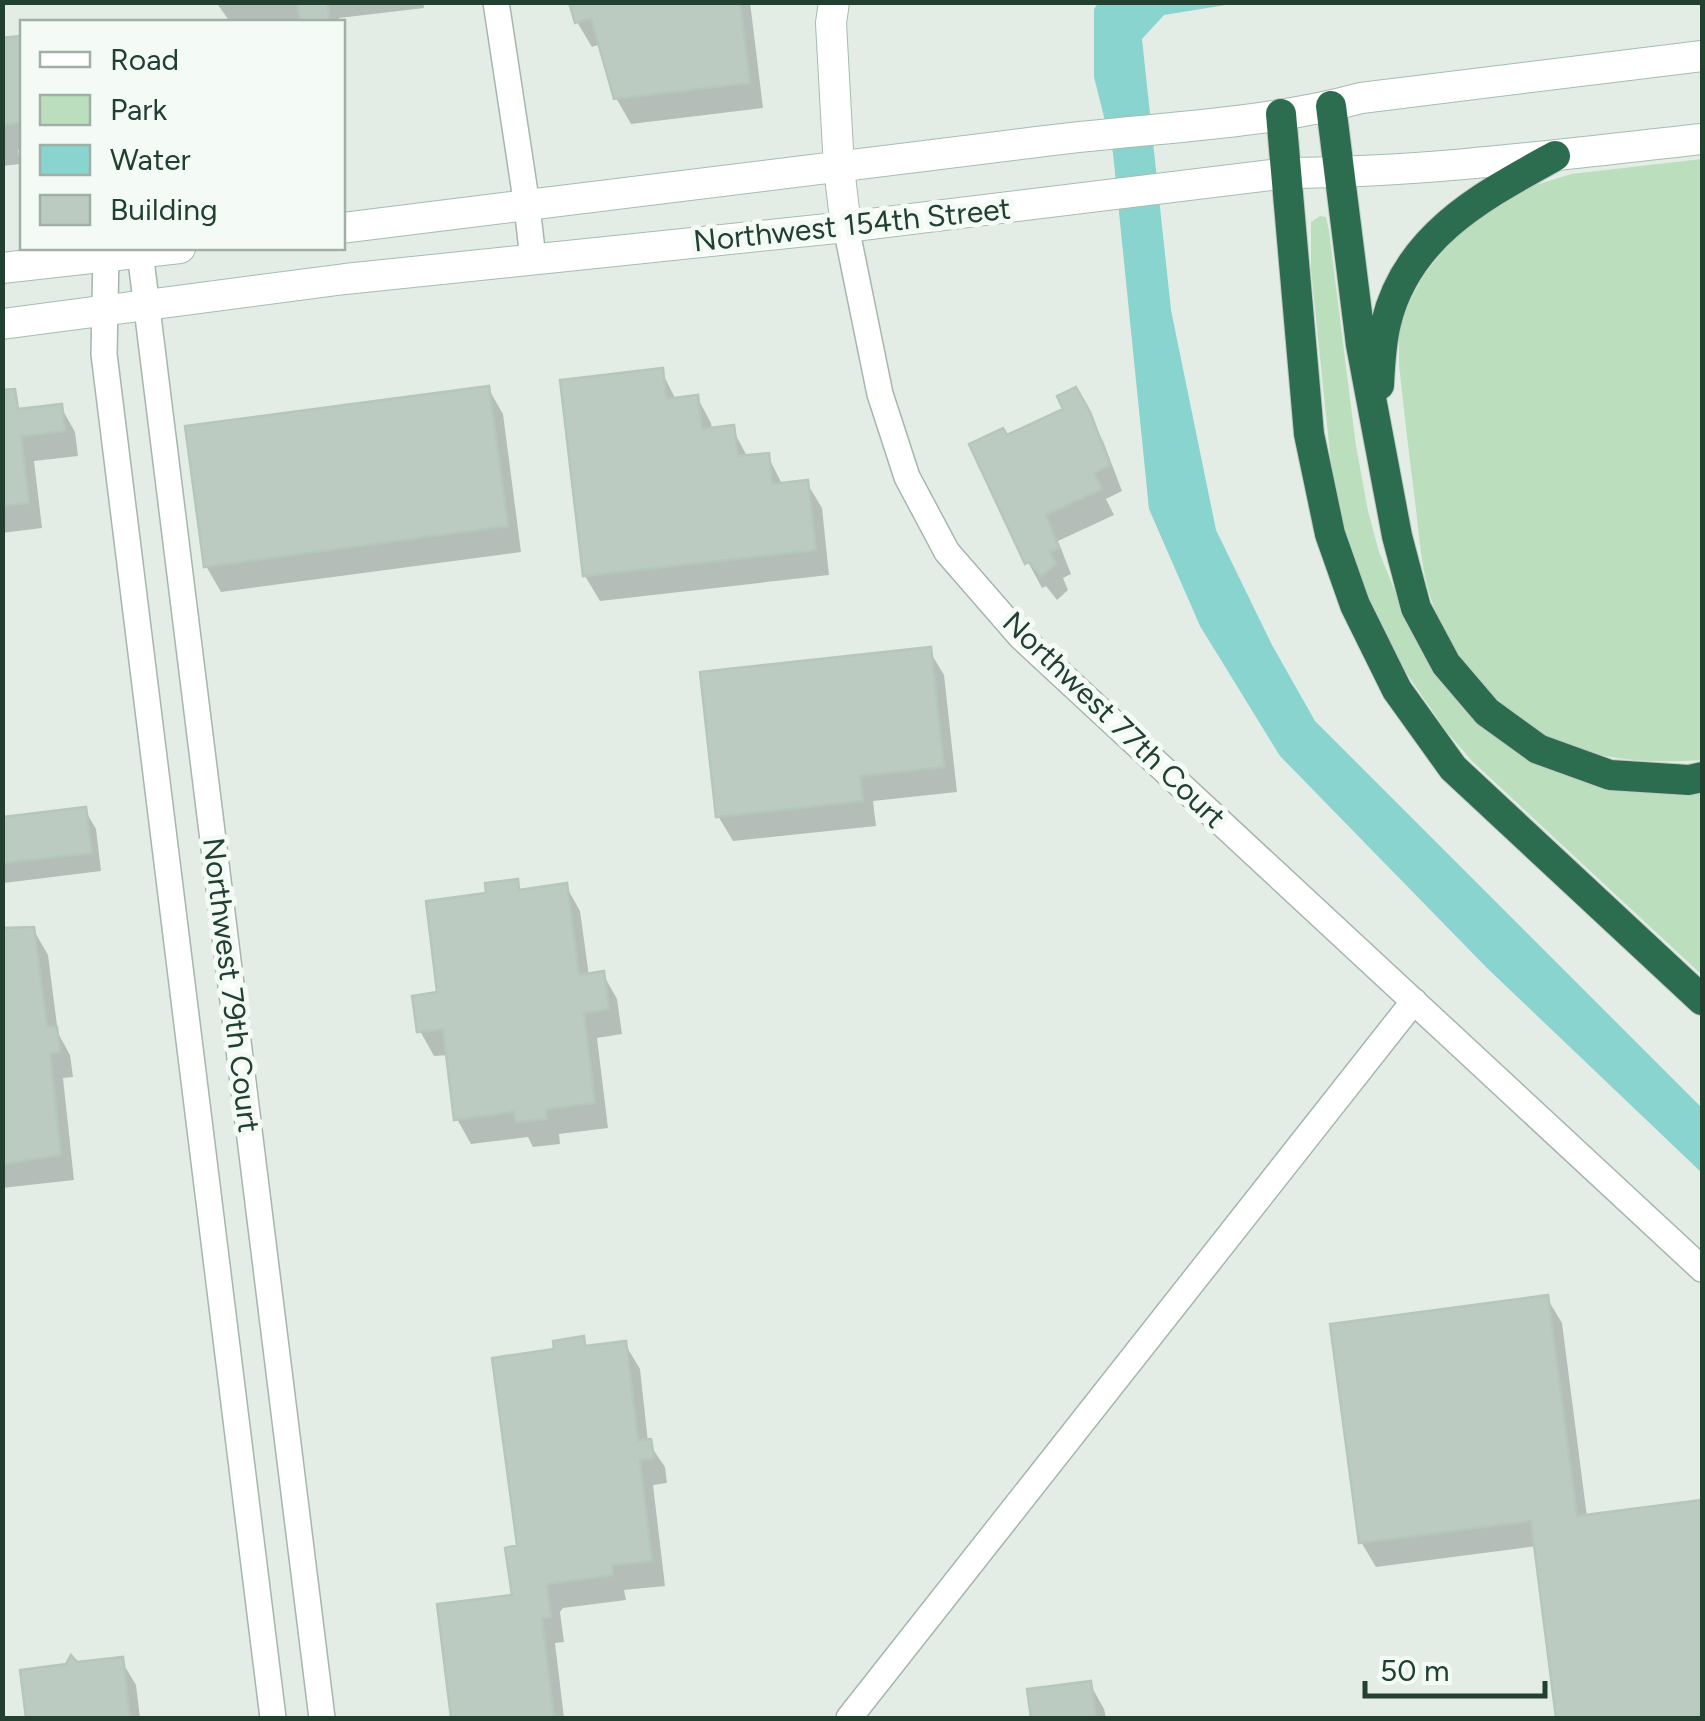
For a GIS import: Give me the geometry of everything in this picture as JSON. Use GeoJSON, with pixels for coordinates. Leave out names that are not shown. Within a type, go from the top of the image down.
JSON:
{"type":"FeatureCollection","features":[{"type":"Feature","properties":{"kind":"highway"},"geometry":{"type":"LineString","coordinates":[[1331,106],[1361,345],[1396,536],[1416,608],[1446,664],[1487,712],[1538,749],[1610,774],[1689,780],[1702,777]]}},
{"type":"Feature","properties":{"kind":"highway"},"geometry":{"type":"LineString","coordinates":[[1281,114],[1308,434],[1330,534],[1355,605],[1396,690],[1452,768],[1702,1000]]}},
{"type":"Feature","properties":{"kind":"highway"},"geometry":{"type":"LineString","coordinates":[[1376,418],[1386,323],[1410,269],[1438,234],[1466,208],[1555,156]]}},
{"type":"Feature","properties":{"kind":"main road","name":"Northwest 77th Court"},"geometry":{"type":"LineString","coordinates":[[834,2],[831,23],[846,227]]}},
{"type":"Feature","properties":{"kind":"main road","name":"Northwest 154th Street"},"geometry":{"type":"LineString","coordinates":[[345,228],[1281,114],[1360,98],[1702,56]]}},
{"type":"Feature","properties":{"kind":"main road","name":"Northwest 154th Street"},"geometry":{"type":"LineString","coordinates":[[2,324],[146,304],[846,227],[1287,173],[1417,169],[1702,138]]}},
{"type":"Feature","properties":{"kind":"main road"},"geometry":{"type":"LineString","coordinates":[[2,268],[160,250]]}},
{"type":"Feature","properties":{"kind":"street"},"geometry":{"type":"LineString","coordinates":[[496,2],[533,259]]}},
{"type":"Feature","properties":{"kind":"street","name":"Northwest 77th Court"},"geometry":{"type":"LineString","coordinates":[[846,227],[880,394],[906,477],[947,552],[1021,637],[1702,1269]]}},
{"type":"Feature","properties":{"kind":"street","name":"Northwest 79th Court"},"geometry":{"type":"LineString","coordinates":[[140,252],[322,1718]]}},
{"type":"Feature","properties":{"kind":"street","name":"Northwest 79th Court"},"geometry":{"type":"LineString","coordinates":[[106,255],[104,354],[273,1718]]}},
{"type":"Feature","properties":{"kind":"street"},"geometry":{"type":"LineString","coordinates":[[849,1718],[1414,1001]]}},
{"type":"Feature","properties":{"kind":"green space"},"geometry":{"type":"Polygon","coordinates":[[[1702,159],[1702,760],[1636,760],[1578,749],[1526,723],[1477,678],[1450,641],[1431,599],[1421,551],[1399,365],[1399,334],[1406,308],[1424,275],[1456,235],[1498,197],[1571,174],[1702,159]]]}},
{"type":"Feature","properties":{"kind":"green space"},"geometry":{"type":"Polygon","coordinates":[[[1326,217],[1329,231],[1368,511],[1379,552],[1422,648],[1486,727],[1702,790],[1702,975],[1472,761],[1446,731],[1397,659],[1378,623],[1346,542],[1332,473],[1311,270],[1311,222],[1326,217]]]}},
{"type":"Feature","properties":{"kind":"water"},"geometry":{"type":"Polygon","coordinates":[[[1099,2],[1238,3],[1164,15],[1142,39],[1171,310],[1216,530],[1272,645],[1315,721],[1702,1108],[1702,1173],[1487,968],[1280,756],[1200,626],[1149,509],[1113,153],[1094,77],[1094,9],[1099,2]]]}},
{"type":"Feature","properties":{"kind":"building"},"geometry":{"type":"Polygon","coordinates":[[[297,2],[327,2],[330,20],[300,20],[297,2]]]}},
{"type":"Feature","properties":{"kind":"building"},"geometry":{"type":"Polygon","coordinates":[[[569,2],[740,2],[750,83],[614,99],[591,18],[575,23],[569,2]]]}},
{"type":"Feature","properties":{"kind":"building"},"geometry":{"type":"Polygon","coordinates":[[[20,36],[20,122],[2,125],[2,38],[20,36]]]}},
{"type":"Feature","properties":{"kind":"building"},"geometry":{"type":"Polygon","coordinates":[[[663,368],[666,399],[698,395],[702,429],[734,425],[738,456],[769,453],[772,484],[808,480],[816,550],[583,576],[560,380],[663,368]]]}},
{"type":"Feature","properties":{"kind":"building"},"geometry":{"type":"Polygon","coordinates":[[[489,386],[508,526],[204,567],[185,426],[489,386]]]}},
{"type":"Feature","properties":{"kind":"building"},"geometry":{"type":"Polygon","coordinates":[[[1076,387],[1110,465],[1094,473],[1102,489],[1046,515],[1059,548],[1050,552],[1056,564],[1041,576],[1029,562],[1025,564],[969,444],[1003,428],[1007,435],[1063,409],[1057,396],[1076,387]]]}},
{"type":"Feature","properties":{"kind":"building"},"geometry":{"type":"Polygon","coordinates":[[[15,389],[18,409],[62,404],[65,431],[21,436],[29,503],[2,506],[2,390],[15,389]]]}},
{"type":"Feature","properties":{"kind":"building"},"geometry":{"type":"Polygon","coordinates":[[[931,647],[944,767],[860,776],[863,801],[716,817],[700,672],[931,647]]]}},
{"type":"Feature","properties":{"kind":"building"},"geometry":{"type":"Polygon","coordinates":[[[86,807],[92,853],[2,863],[2,817],[86,807]]]}},
{"type":"Feature","properties":{"kind":"building"},"geometry":{"type":"Polygon","coordinates":[[[518,879],[519,890],[567,883],[579,975],[604,971],[609,1009],[584,1013],[595,1103],[546,1109],[547,1119],[516,1122],[514,1112],[454,1120],[443,1029],[417,1032],[412,996],[437,992],[426,901],[486,893],[485,883],[518,879]]]}},
{"type":"Feature","properties":{"kind":"building"},"geometry":{"type":"Polygon","coordinates":[[[34,927],[47,1026],[57,1027],[60,1052],[50,1053],[61,1155],[2,1164],[2,928],[34,927]]]}},
{"type":"Feature","properties":{"kind":"building"},"geometry":{"type":"Polygon","coordinates":[[[1548,1295],[1577,1516],[1702,1500],[1702,1718],[1556,1718],[1531,1521],[1359,1543],[1330,1324],[1548,1295]]]}},
{"type":"Feature","properties":{"kind":"building"},"geometry":{"type":"Polygon","coordinates":[[[584,1336],[585,1346],[626,1341],[638,1440],[651,1439],[654,1458],[640,1460],[652,1561],[612,1565],[613,1575],[548,1584],[551,1617],[542,1618],[554,1718],[451,1718],[437,1604],[512,1595],[505,1548],[517,1545],[492,1358],[554,1349],[553,1341],[584,1336]]]}},
{"type":"Feature","properties":{"kind":"building"},"geometry":{"type":"Polygon","coordinates":[[[71,1655],[77,1662],[123,1657],[130,1718],[26,1718],[20,1670],[66,1664],[71,1655]]]}},
{"type":"Feature","properties":{"kind":"building"},"geometry":{"type":"Polygon","coordinates":[[[1091,1681],[1096,1718],[1031,1718],[1027,1689],[1091,1681]]]}}]}
